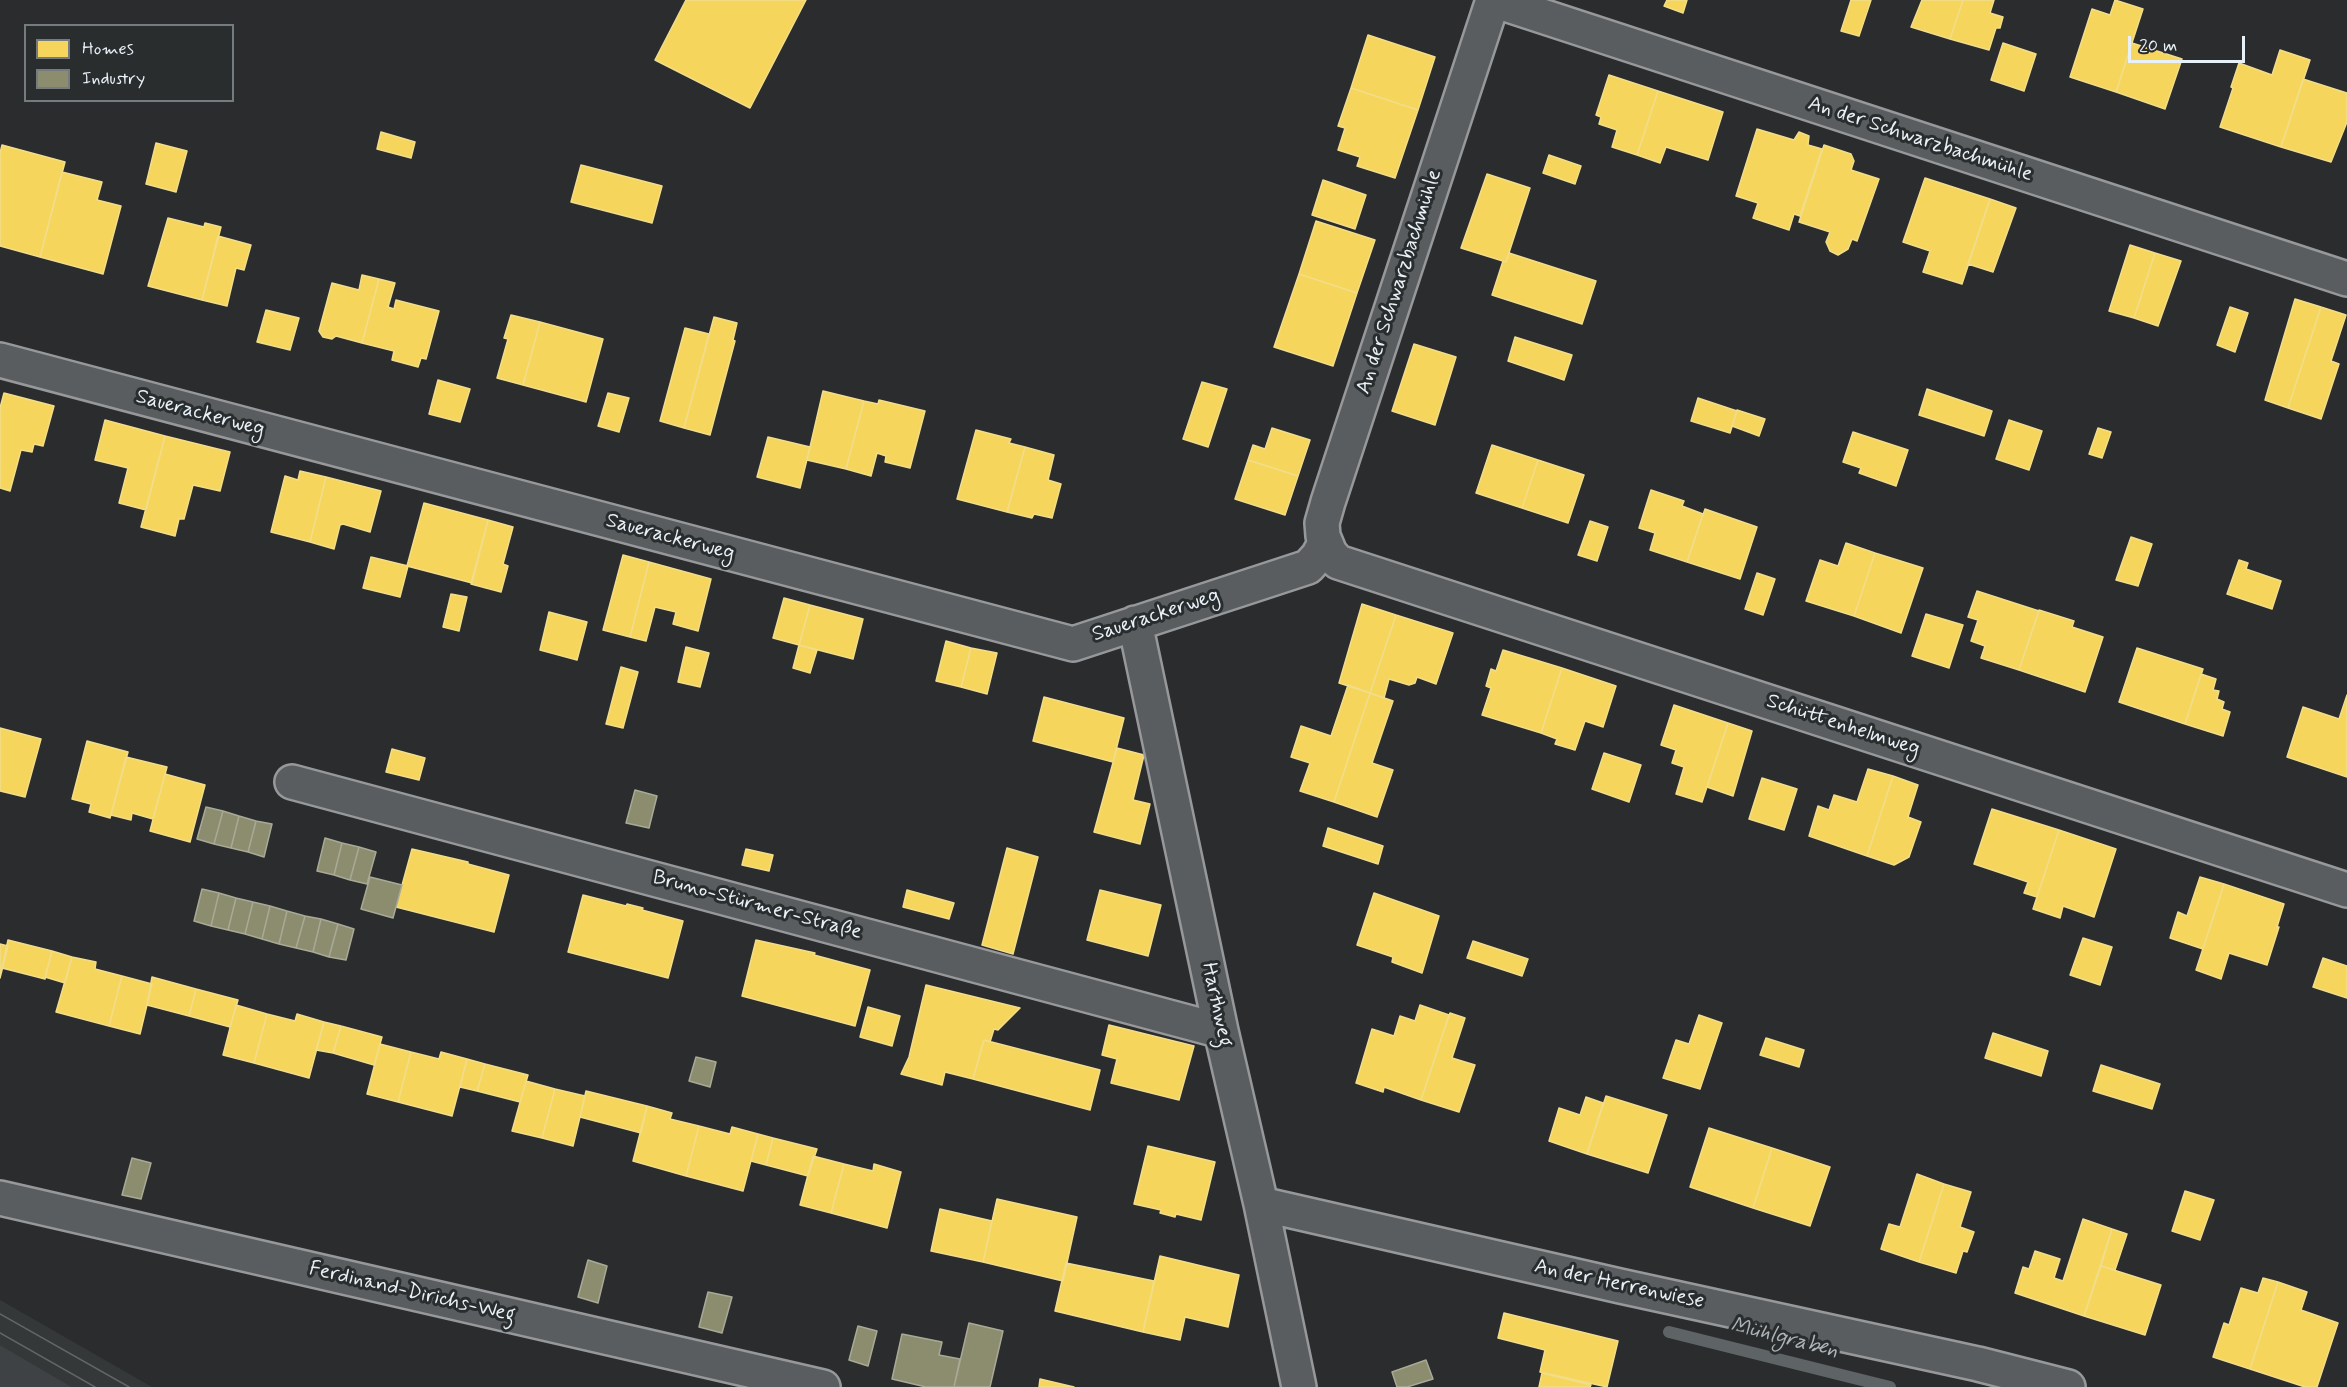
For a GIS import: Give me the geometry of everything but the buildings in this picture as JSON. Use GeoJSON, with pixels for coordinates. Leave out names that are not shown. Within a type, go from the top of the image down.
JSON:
{"type":"FeatureCollection","features":[{"type":"Feature","properties":{"kind":"street","name":"An der Schwarzbachmühle"},"geometry":{"type":"LineString","coordinates":[[1332,553],[1322,523],[1328,502],[1493,0],[2347,279]]}},
{"type":"Feature","properties":{"kind":"street","name":"Sauerackerweg"},"geometry":{"type":"LineString","coordinates":[[0,360],[1073,644],[1308,567],[1318,556],[1332,553]]}},
{"type":"Feature","properties":{"kind":"street","name":"Schüttenhelmweg"},"geometry":{"type":"LineString","coordinates":[[1332,553],[2347,890]]}},
{"type":"Feature","properties":{"kind":"street","name":"Harthweg"},"geometry":{"type":"LineString","coordinates":[[1136,623],[1221,1031],[1261,1204],[1299,1387]]}},
{"type":"Feature","properties":{"kind":"street","name":"Bruno-Stürmer-Straße"},"geometry":{"type":"LineString","coordinates":[[292,782],[1221,1031]]}},
{"type":"Feature","properties":{"kind":"street","name":"Ferdinand-Dirichs-Weg"},"geometry":{"type":"LineString","coordinates":[[0,1198],[823,1387]]}},
{"type":"Feature","properties":{"kind":"street","name":"An der Herrenwiese"},"geometry":{"type":"LineString","coordinates":[[1261,1204],[1608,1284],[1975,1376],[2068,1387]]}},
{"type":"Feature","properties":{"kind":"shaded area"},"geometry":{"type":"Polygon","coordinates":[[[0,1300],[152,1387],[72,1387],[0,1345],[0,1300]]]}},
{"type":"Feature","properties":{"kind":"shaded area"},"geometry":{"type":"Polygon","coordinates":[[[0,1345],[72,1387],[0,1387],[0,1345]]]}},
{"type":"Feature","properties":{"kind":"waterway","name":"Mühlgraben"},"geometry":{"type":"LineString","coordinates":[[1669,1332],[1890,1387]]}},
{"type":"Feature","properties":{"kind":"tram line"},"geometry":{"type":"LineString","coordinates":[[0,1314],[129,1387]]}},
{"type":"Feature","properties":{"kind":"tram line"},"geometry":{"type":"LineString","coordinates":[[0,1333],[95,1387]]}}]}
